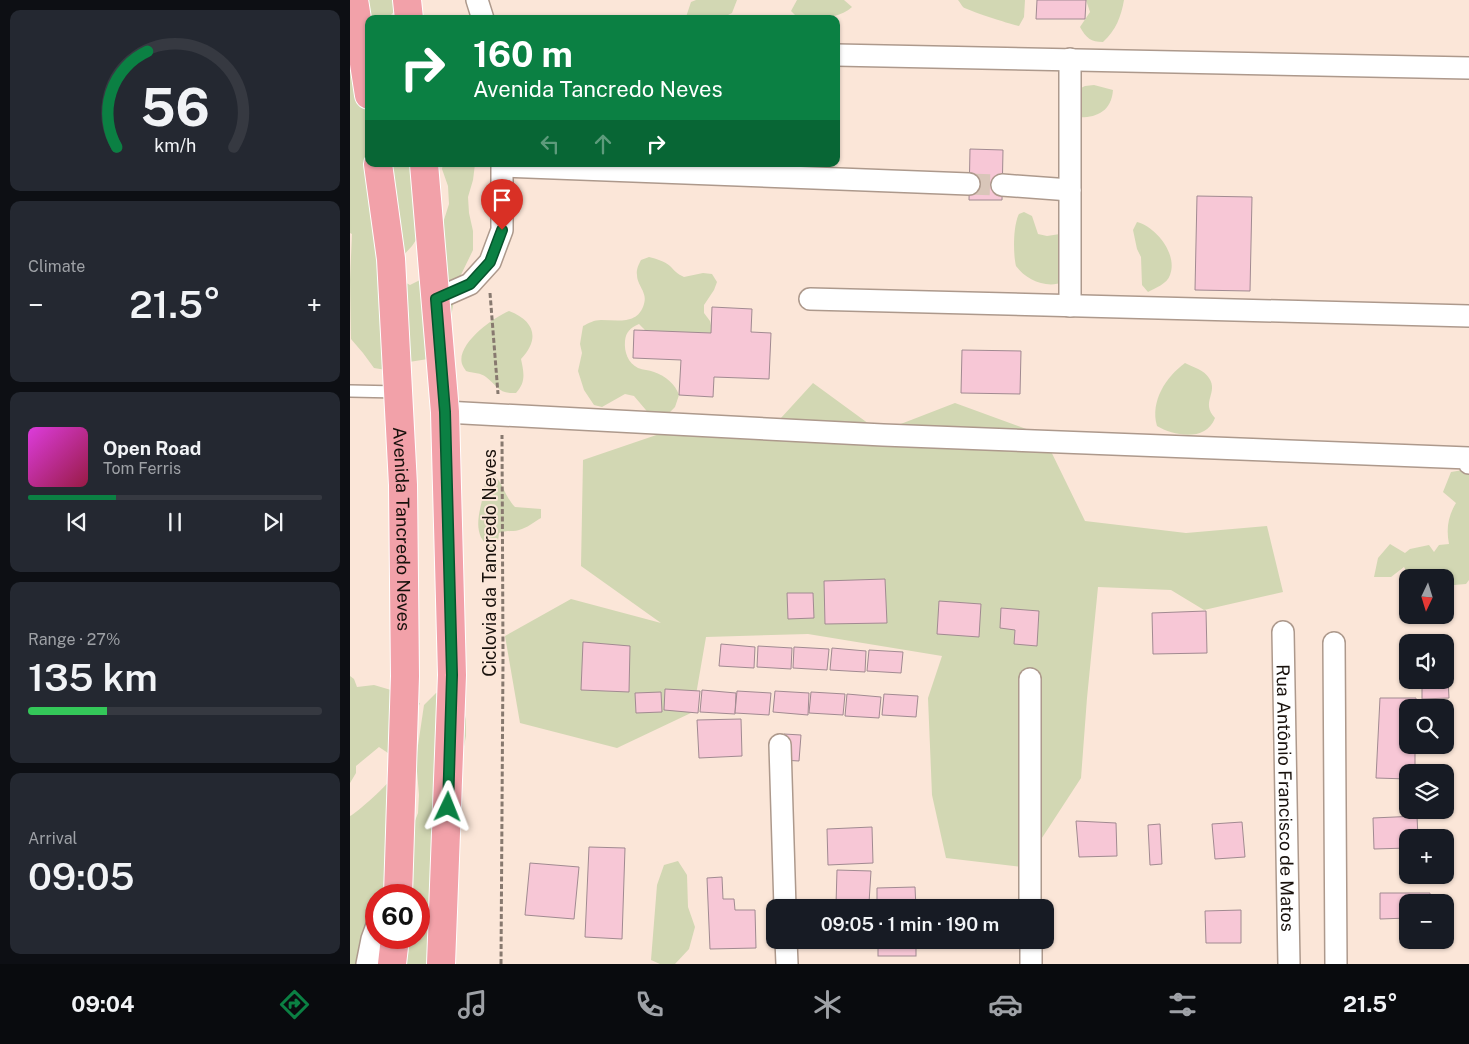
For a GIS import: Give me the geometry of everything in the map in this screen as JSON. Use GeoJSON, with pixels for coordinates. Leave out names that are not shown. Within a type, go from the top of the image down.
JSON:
{"type":"FeatureCollection","features":[{"type":"Feature","properties":{"kind":"main road"},"geometry":{"type":"LineString","coordinates":[[354,0],[365,70]]}},
{"type":"Feature","properties":{"kind":"main road"},"geometry":{"type":"LineString","coordinates":[[407,0],[409,15]]}},
{"type":"Feature","properties":{"kind":"main road","name":"Avenida Tancredo Neves"},"geometry":{"type":"LineString","coordinates":[[378,167],[390,259],[403,485],[405,676],[398,884]]}},
{"type":"Feature","properties":{"kind":"main road"},"geometry":{"type":"LineString","coordinates":[[424,167],[445,412],[452,675],[442,964]]}},
{"type":"Feature","properties":{"kind":"main road"},"geometry":{"type":"LineString","coordinates":[[392,964],[394,949]]}},
{"type":"Feature","properties":{"kind":"street"},"geometry":{"type":"LineString","coordinates":[[478,0],[482,15]]}},
{"type":"Feature","properties":{"kind":"street"},"geometry":{"type":"LineString","coordinates":[[840,55],[1469,68]]}},
{"type":"Feature","properties":{"kind":"street"},"geometry":{"type":"LineString","coordinates":[[1070,60],[1070,306]]}},
{"type":"Feature","properties":{"kind":"street"},"geometry":{"type":"LineString","coordinates":[[436,299],[470,284],[487,265],[502,230],[502,167]]}},
{"type":"Feature","properties":{"kind":"street"},"geometry":{"type":"LineString","coordinates":[[551,167],[969,184]]}},
{"type":"Feature","properties":{"kind":"street"},"geometry":{"type":"LineString","coordinates":[[1002,185],[1070,190]]}},
{"type":"Feature","properties":{"kind":"street"},"geometry":{"type":"LineString","coordinates":[[810,300],[1469,316]]}},
{"type":"Feature","properties":{"kind":"street"},"geometry":{"type":"LineString","coordinates":[[445,412],[883,435],[1468,458],[1469,464]]}},
{"type":"Feature","properties":{"kind":"street","name":"Rua Antônio Francisco de Matos"},"geometry":{"type":"LineString","coordinates":[[1283,632],[1289,964]]}},
{"type":"Feature","properties":{"kind":"street"},"geometry":{"type":"LineString","coordinates":[[1334,643],[1336,964]]}},
{"type":"Feature","properties":{"kind":"street"},"geometry":{"type":"LineString","coordinates":[[1030,679],[1030,899]]}},
{"type":"Feature","properties":{"kind":"street"},"geometry":{"type":"LineString","coordinates":[[780,745],[785,899]]}},
{"type":"Feature","properties":{"kind":"street"},"geometry":{"type":"LineString","coordinates":[[367,964],[370,949]]}},
{"type":"Feature","properties":{"kind":"street"},"geometry":{"type":"LineString","coordinates":[[786,949],[787,964]]}},
{"type":"Feature","properties":{"kind":"street"},"geometry":{"type":"LineString","coordinates":[[1030,949],[1031,964]]}},
{"type":"Feature","properties":{"kind":"lane"},"geometry":{"type":"LineString","coordinates":[[350,391],[398,392]]}},
{"type":"Feature","properties":{"kind":"path","name":"Ciclovia da Tancredo Neves"},"geometry":{"type":"LineString","coordinates":[[487,265],[502,442],[501,964]]}},
{"type":"Feature","properties":{"kind":"green space"},"geometry":{"type":"Polygon","coordinates":[[[350,0],[400,0],[391,15],[365,15],[365,167],[431,167],[422,231],[399,260],[394,276],[410,285],[426,277],[449,204],[448,186],[442,167],[475,167],[468,197],[473,231],[473,250],[457,283],[451,317],[451,333],[428,359],[409,362],[392,371],[374,368],[351,339],[350,280],[352,234],[350,233],[350,0]]]}},
{"type":"Feature","properties":{"kind":"green space"},"geometry":{"type":"Polygon","coordinates":[[[696,0],[737,0],[732,13],[728,15],[687,15],[691,2],[696,0]]]}},
{"type":"Feature","properties":{"kind":"green space"},"geometry":{"type":"Polygon","coordinates":[[[797,0],[844,0],[852,7],[838,15],[795,15],[791,11],[797,0]]]}},
{"type":"Feature","properties":{"kind":"green space"},"geometry":{"type":"Polygon","coordinates":[[[958,0],[1025,0],[1024,17],[1019,26],[1015,25],[966,9],[958,0]]]}},
{"type":"Feature","properties":{"kind":"green space"},"geometry":{"type":"Polygon","coordinates":[[[1086,0],[1124,0],[1117,23],[1103,42],[1089,39],[1080,27],[1090,12],[1086,0]]]}},
{"type":"Feature","properties":{"kind":"green space"},"geometry":{"type":"Polygon","coordinates":[[[1094,85],[1113,90],[1108,106],[1098,114],[1091,116],[1068,116],[1077,90],[1085,86],[1094,85]]]}},
{"type":"Feature","properties":{"kind":"green space"},"geometry":{"type":"Polygon","coordinates":[[[1024,212],[1032,216],[1038,234],[1047,236],[1060,234],[1063,282],[1044,284],[1037,282],[1025,275],[1016,266],[1014,247],[1016,225],[1019,214],[1024,212]]]}},
{"type":"Feature","properties":{"kind":"green space"},"geometry":{"type":"Polygon","coordinates":[[[1137,222],[1158,235],[1164,242],[1171,259],[1172,267],[1166,281],[1148,292],[1142,285],[1141,257],[1137,249],[1133,230],[1137,222]]]}},
{"type":"Feature","properties":{"kind":"green space"},"geometry":{"type":"Polygon","coordinates":[[[649,257],[665,263],[684,277],[703,273],[712,274],[717,282],[704,305],[704,313],[710,321],[714,338],[646,331],[639,324],[626,335],[625,349],[627,357],[632,363],[638,368],[654,372],[666,378],[675,387],[679,395],[675,407],[669,413],[651,416],[634,396],[625,394],[602,407],[594,405],[584,390],[578,371],[582,353],[580,344],[583,326],[598,320],[627,320],[641,311],[645,296],[637,279],[637,271],[641,260],[649,257]]]}},
{"type":"Feature","properties":{"kind":"green space"},"geometry":{"type":"Polygon","coordinates":[[[509,311],[525,320],[532,331],[531,344],[521,359],[523,377],[516,393],[502,391],[484,376],[466,371],[462,364],[462,356],[470,340],[494,319],[509,311]]]}},
{"type":"Feature","properties":{"kind":"green space"},"geometry":{"type":"Polygon","coordinates":[[[1185,363],[1207,375],[1212,383],[1209,407],[1215,418],[1211,426],[1205,431],[1189,435],[1164,430],[1157,426],[1155,417],[1161,390],[1172,375],[1185,363]]]}},
{"type":"Feature","properties":{"kind":"green space"},"geometry":{"type":"Polygon","coordinates":[[[813,383],[880,432],[955,403],[1043,435],[1085,521],[1186,533],[1267,526],[1283,592],[1204,610],[1171,590],[1098,587],[1081,778],[1023,867],[946,858],[932,795],[928,698],[942,656],[808,634],[706,637],[693,712],[617,748],[520,723],[505,636],[571,599],[661,623],[581,566],[583,460],[677,428],[770,430],[813,383]]]}},
{"type":"Feature","properties":{"kind":"green space"},"geometry":{"type":"Polygon","coordinates":[[[1469,469],[1469,580],[1466,584],[1454,585],[1454,569],[1405,569],[1404,567],[1391,577],[1374,577],[1378,558],[1390,544],[1405,553],[1410,549],[1429,545],[1434,552],[1439,545],[1449,544],[1448,523],[1456,503],[1443,492],[1451,472],[1469,469]]]}},
{"type":"Feature","properties":{"kind":"green space"},"geometry":{"type":"Polygon","coordinates":[[[487,471],[497,478],[515,507],[541,509],[541,518],[528,526],[519,530],[499,533],[498,541],[492,549],[481,537],[478,523],[487,471]]]}},
{"type":"Feature","properties":{"kind":"green space"},"geometry":{"type":"Polygon","coordinates":[[[350,676],[354,679],[357,687],[374,685],[391,690],[404,701],[420,703],[413,720],[411,831],[418,813],[419,795],[416,759],[424,705],[436,693],[452,688],[461,703],[466,719],[466,736],[459,772],[434,964],[350,964],[350,816],[373,798],[391,780],[394,774],[394,757],[379,747],[356,766],[356,773],[350,783],[350,676]]]}},
{"type":"Feature","properties":{"kind":"green space"},"geometry":{"type":"Polygon","coordinates":[[[678,861],[687,875],[688,907],[695,927],[689,949],[675,964],[660,964],[651,960],[657,885],[664,865],[678,861]]]}},
{"type":"Feature","properties":{"kind":"building"},"geometry":{"type":"Polygon","coordinates":[[[1037,0],[1086,0],[1085,19],[1036,19],[1037,0]]]}},
{"type":"Feature","properties":{"kind":"building"},"geometry":{"type":"Polygon","coordinates":[[[970,149],[1003,150],[1002,200],[969,200],[970,149]]]}},
{"type":"Feature","properties":{"kind":"building"},"geometry":{"type":"Polygon","coordinates":[[[1197,196],[1252,197],[1250,291],[1195,290],[1197,196]]]}},
{"type":"Feature","properties":{"kind":"building"},"geometry":{"type":"Polygon","coordinates":[[[712,307],[752,309],[751,332],[771,333],[769,379],[714,377],[713,397],[679,395],[681,360],[633,358],[634,330],[711,333],[712,307]]]}},
{"type":"Feature","properties":{"kind":"building"},"geometry":{"type":"Polygon","coordinates":[[[962,350],[1021,351],[1020,394],[961,393],[962,350]]]}},
{"type":"Feature","properties":{"kind":"building"},"geometry":{"type":"Polygon","coordinates":[[[885,579],[887,623],[825,624],[824,581],[885,579]]]}},
{"type":"Feature","properties":{"kind":"building"},"geometry":{"type":"Polygon","coordinates":[[[787,593],[813,593],[814,618],[788,619],[787,593]]]}},
{"type":"Feature","properties":{"kind":"building"},"geometry":{"type":"Polygon","coordinates":[[[939,601],[981,604],[979,637],[937,634],[939,601]]]}},
{"type":"Feature","properties":{"kind":"building"},"geometry":{"type":"Polygon","coordinates":[[[1001,608],[1039,611],[1037,646],[1014,644],[1015,630],[1000,628],[1001,608]]]}},
{"type":"Feature","properties":{"kind":"building"},"geometry":{"type":"Polygon","coordinates":[[[1206,611],[1207,653],[1153,654],[1152,613],[1206,611]]]}},
{"type":"Feature","properties":{"kind":"building"},"geometry":{"type":"Polygon","coordinates":[[[583,642],[630,646],[629,692],[581,690],[583,642]]]}},
{"type":"Feature","properties":{"kind":"building"},"geometry":{"type":"Polygon","coordinates":[[[721,644],[755,647],[754,668],[719,666],[721,644]]]}},
{"type":"Feature","properties":{"kind":"building"},"geometry":{"type":"Polygon","coordinates":[[[758,646],[792,648],[791,669],[757,667],[758,646]]]}},
{"type":"Feature","properties":{"kind":"building"},"geometry":{"type":"Polygon","coordinates":[[[794,647],[829,649],[827,670],[793,668],[794,647]]]}},
{"type":"Feature","properties":{"kind":"building"},"geometry":{"type":"Polygon","coordinates":[[[832,648],[866,651],[865,672],[830,670],[832,648]]]}},
{"type":"Feature","properties":{"kind":"building"},"geometry":{"type":"Polygon","coordinates":[[[869,650],[903,652],[901,673],[867,671],[869,650]]]}},
{"type":"Feature","properties":{"kind":"building"},"geometry":{"type":"Polygon","coordinates":[[[665,689],[700,691],[698,713],[664,710],[665,689]]]}},
{"type":"Feature","properties":{"kind":"building"},"geometry":{"type":"Polygon","coordinates":[[[1422,689],[1449,689],[1449,698],[1422,699],[1422,689]]]}},
{"type":"Feature","properties":{"kind":"building"},"geometry":{"type":"Polygon","coordinates":[[[702,690],[736,693],[735,714],[700,712],[702,690]]]}},
{"type":"Feature","properties":{"kind":"building"},"geometry":{"type":"Polygon","coordinates":[[[737,691],[771,693],[769,715],[735,713],[737,691]]]}},
{"type":"Feature","properties":{"kind":"building"},"geometry":{"type":"Polygon","coordinates":[[[775,691],[809,693],[808,715],[773,712],[775,691]]]}},
{"type":"Feature","properties":{"kind":"building"},"geometry":{"type":"Polygon","coordinates":[[[661,692],[662,712],[636,713],[635,693],[661,692]]]}},
{"type":"Feature","properties":{"kind":"building"},"geometry":{"type":"Polygon","coordinates":[[[811,692],[845,694],[843,715],[809,713],[811,692]]]}},
{"type":"Feature","properties":{"kind":"building"},"geometry":{"type":"Polygon","coordinates":[[[847,694],[881,697],[879,718],[845,716],[847,694]]]}},
{"type":"Feature","properties":{"kind":"building"},"geometry":{"type":"Polygon","coordinates":[[[884,694],[918,696],[916,717],[882,715],[884,694]]]}},
{"type":"Feature","properties":{"kind":"building"},"geometry":{"type":"Polygon","coordinates":[[[1380,698],[1416,698],[1399,699],[1399,754],[1415,754],[1415,764],[1399,764],[1399,779],[1376,778],[1380,698]]]}},
{"type":"Feature","properties":{"kind":"building"},"geometry":{"type":"Polygon","coordinates":[[[741,719],[742,756],[699,758],[697,720],[741,719]]]}},
{"type":"Feature","properties":{"kind":"building"},"geometry":{"type":"Polygon","coordinates":[[[784,734],[801,735],[799,761],[782,760],[784,734]]]}},
{"type":"Feature","properties":{"kind":"building"},"geometry":{"type":"Polygon","coordinates":[[[1399,817],[1399,819],[1417,819],[1418,829],[1399,829],[1399,848],[1374,849],[1373,818],[1399,817]]]}},
{"type":"Feature","properties":{"kind":"building"},"geometry":{"type":"Polygon","coordinates":[[[1076,821],[1116,823],[1117,856],[1079,857],[1076,821]]]}},
{"type":"Feature","properties":{"kind":"building"},"geometry":{"type":"Polygon","coordinates":[[[1242,822],[1245,857],[1215,859],[1212,824],[1242,822]]]}},
{"type":"Feature","properties":{"kind":"building"},"geometry":{"type":"Polygon","coordinates":[[[1160,824],[1162,864],[1150,865],[1148,825],[1160,824]]]}},
{"type":"Feature","properties":{"kind":"building"},"geometry":{"type":"Polygon","coordinates":[[[872,827],[873,863],[828,865],[827,829],[872,827]]]}},
{"type":"Feature","properties":{"kind":"building"},"geometry":{"type":"Polygon","coordinates":[[[589,847],[625,848],[622,939],[585,937],[589,847]]]}},
{"type":"Feature","properties":{"kind":"building"},"geometry":{"type":"Polygon","coordinates":[[[530,863],[579,867],[574,919],[525,915],[530,863]]]}},
{"type":"Feature","properties":{"kind":"building"},"geometry":{"type":"Polygon","coordinates":[[[837,870],[871,871],[869,899],[836,899],[837,870]]]}},
{"type":"Feature","properties":{"kind":"building"},"geometry":{"type":"Polygon","coordinates":[[[722,877],[723,899],[734,899],[735,910],[755,910],[756,948],[710,949],[707,878],[722,877]]]}},
{"type":"Feature","properties":{"kind":"building"},"geometry":{"type":"Polygon","coordinates":[[[915,887],[916,899],[877,899],[877,888],[915,887]]]}},
{"type":"Feature","properties":{"kind":"building"},"geometry":{"type":"Polygon","coordinates":[[[1380,893],[1430,893],[1399,894],[1399,918],[1380,919],[1380,893]]]}},
{"type":"Feature","properties":{"kind":"building"},"geometry":{"type":"Polygon","coordinates":[[[1241,910],[1241,943],[1206,943],[1205,911],[1241,910]]]}},
{"type":"Feature","properties":{"kind":"building"},"geometry":{"type":"Polygon","coordinates":[[[878,949],[916,949],[916,956],[878,956],[878,949]]]}},
{"type":"Feature","properties":{"kind":"tunnel"},"geometry":{"type":"LineString","coordinates":[[969,184],[1002,185]]}},
{"type":"Feature","properties":{"kind":"route"},"geometry":{"type":"LineString","coordinates":[[448,807],[452,675],[445,412],[436,299],[470,284],[490,262],[502,230]]}}]}
